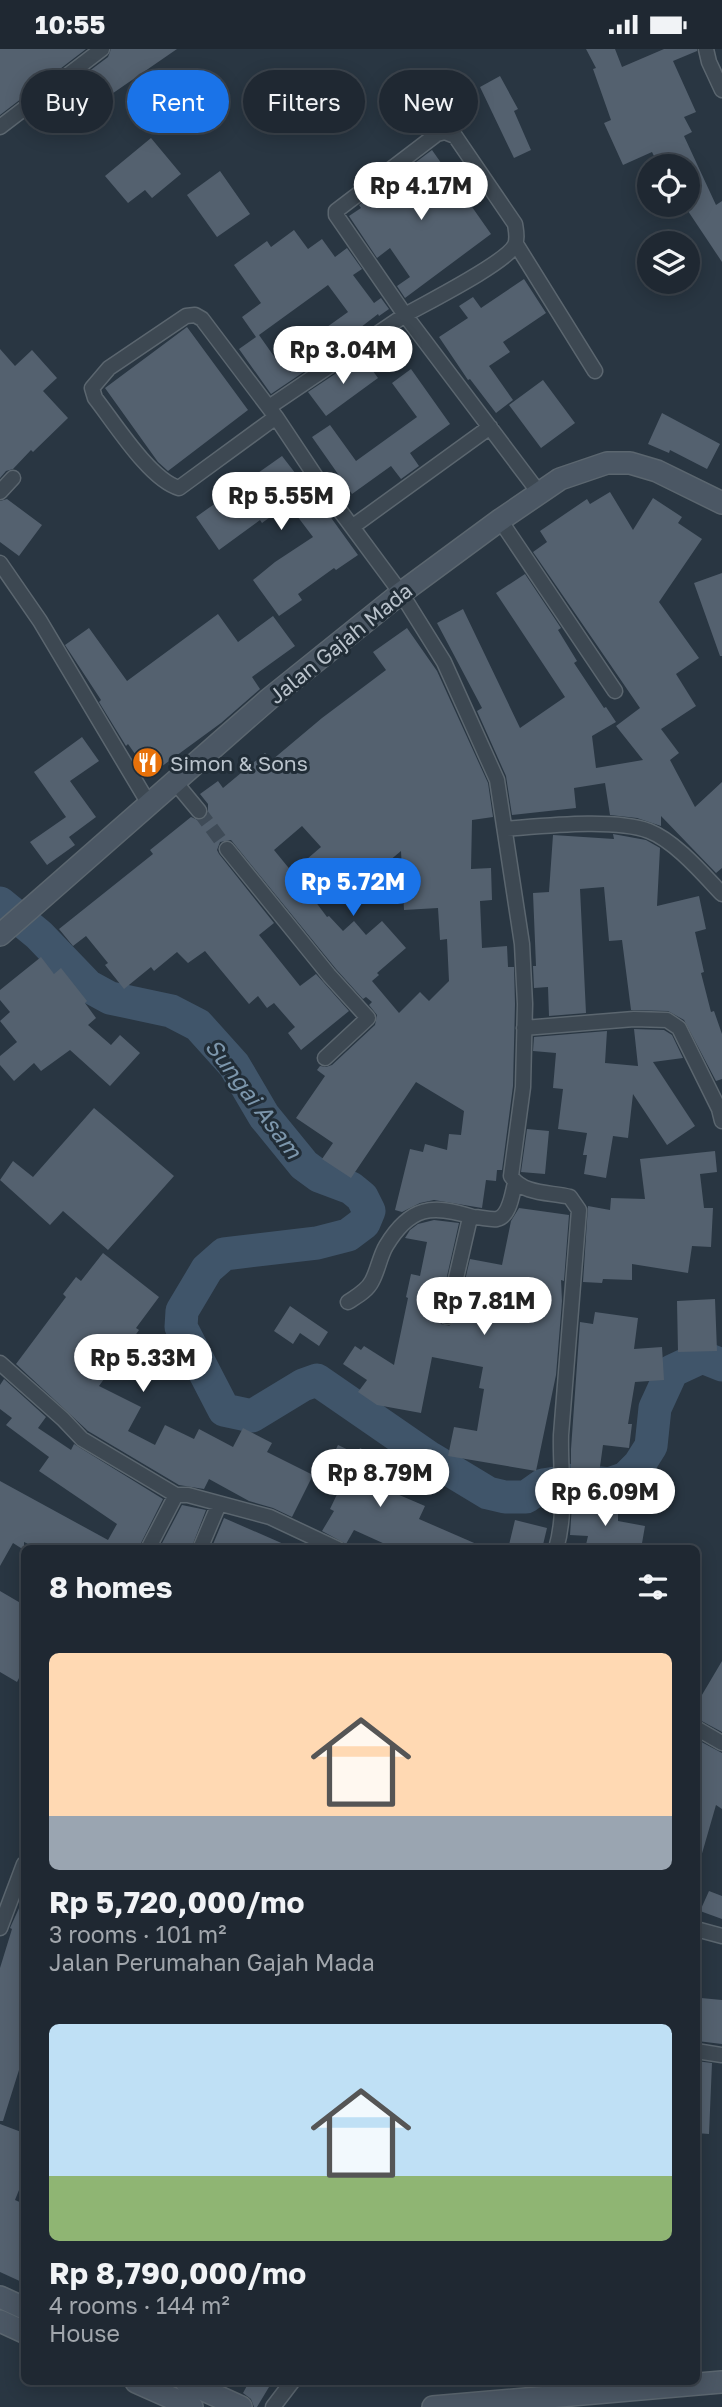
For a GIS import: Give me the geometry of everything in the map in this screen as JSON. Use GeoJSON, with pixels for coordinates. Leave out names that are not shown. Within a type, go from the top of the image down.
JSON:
{"type":"FeatureCollection","features":[{"type":"Feature","properties":{"kind":"main road","name":"Jalan Gajah Mada"},"geometry":{"type":"LineString","coordinates":[[0,935],[269,699],[401,593],[560,479],[607,463],[630,463],[657,471],[722,503]]}},
{"type":"Feature","properties":{"kind":"main road"},"geometry":{"type":"LineString","coordinates":[[0,2297],[21,2307]]}},
{"type":"Feature","properties":{"kind":"main road"},"geometry":{"type":"LineString","coordinates":[[0,2321],[21,2331]]}},
{"type":"Feature","properties":{"kind":"main road"},"geometry":{"type":"LineString","coordinates":[[700,2383],[722,2382]]}},
{"type":"Feature","properties":{"kind":"main road"},"geometry":{"type":"LineString","coordinates":[[143,2385],[192,2407]]}},
{"type":"Feature","properties":{"kind":"main road"},"geometry":{"type":"LineString","coordinates":[[193,2385],[241,2407]]}},
{"type":"Feature","properties":{"kind":"main road"},"geometry":{"type":"LineString","coordinates":[[433,2407],[598,2388],[660,2385]]}},
{"type":"Feature","properties":{"kind":"street"},"geometry":{"type":"LineString","coordinates":[[0,127],[102,49]]}},
{"type":"Feature","properties":{"kind":"street"},"geometry":{"type":"LineString","coordinates":[[706,49],[722,89]]}},
{"type":"Feature","properties":{"kind":"street"},"geometry":{"type":"LineString","coordinates":[[540,494],[405,315],[335,215],[335,211],[437,134],[445,132],[455,136],[515,224],[516,244],[595,371]]}},
{"type":"Feature","properties":{"kind":"street"},"geometry":{"type":"LineString","coordinates":[[516,244],[503,258],[405,315],[272,412],[179,488],[169,484],[148,465],[95,398],[92,388],[110,368],[186,316],[202,319],[272,412],[401,593],[444,662],[498,780],[522,944],[523,1087],[511,1176],[515,1184],[539,1193],[570,1197],[579,1210],[560,1467],[562,1529],[557,1545]]}},
{"type":"Feature","properties":{"kind":"street"},"geometry":{"type":"LineString","coordinates":[[352,527],[489,427]]}},
{"type":"Feature","properties":{"kind":"street"},"geometry":{"type":"LineString","coordinates":[[0,492],[13,478]]}},
{"type":"Feature","properties":{"kind":"street"},"geometry":{"type":"LineString","coordinates":[[500,520],[615,691]]}},
{"type":"Feature","properties":{"kind":"street"},"geometry":{"type":"LineString","coordinates":[[0,563],[40,621],[149,804]]}},
{"type":"Feature","properties":{"kind":"street"},"geometry":{"type":"LineString","coordinates":[[174,782],[199,811]]}},
{"type":"Feature","properties":{"kind":"street"},"geometry":{"type":"LineString","coordinates":[[505,828],[575,824],[613,825],[648,830],[678,851],[722,894]]}},
{"type":"Feature","properties":{"kind":"street"},"geometry":{"type":"LineString","coordinates":[[227,849],[329,975],[368,1018],[325,1058]]}},
{"type":"Feature","properties":{"kind":"street"},"geometry":{"type":"LineString","coordinates":[[524,1028],[608,1020],[667,1020],[679,1028],[721,1112]]}},
{"type":"Feature","properties":{"kind":"street"},"geometry":{"type":"LineString","coordinates":[[348,1302],[364,1291],[373,1280],[386,1245],[407,1219],[418,1211],[453,1211],[473,1217],[496,1219],[503,1216],[507,1210],[515,1184]]}},
{"type":"Feature","properties":{"kind":"street"},"geometry":{"type":"LineString","coordinates":[[447,1317],[473,1217]]}},
{"type":"Feature","properties":{"kind":"street"},"geometry":{"type":"LineString","coordinates":[[0,1363],[82,1439],[176,1495],[188,1495],[271,1517],[330,1545]]}},
{"type":"Feature","properties":{"kind":"street"},"geometry":{"type":"LineString","coordinates":[[150,1545],[176,1495]]}},
{"type":"Feature","properties":{"kind":"street"},"geometry":{"type":"LineString","coordinates":[[202,1545],[219,1504]]}},
{"type":"Feature","properties":{"kind":"street"},"geometry":{"type":"LineString","coordinates":[[700,1730],[722,1742]]}},
{"type":"Feature","properties":{"kind":"street"},"geometry":{"type":"LineString","coordinates":[[0,1928],[21,1872]]}},
{"type":"Feature","properties":{"kind":"street"},"geometry":{"type":"LineString","coordinates":[[700,1930],[722,1936]]}},
{"type":"Feature","properties":{"kind":"street"},"geometry":{"type":"LineString","coordinates":[[700,2052],[722,2055]]}},
{"type":"Feature","properties":{"kind":"street"},"geometry":{"type":"LineString","coordinates":[[273,2407],[290,2385]]}},
{"type":"Feature","properties":{"kind":"building"},"geometry":{"type":"Polygon","coordinates":[[[0,49],[86,49],[59,70],[21,70],[21,99],[0,115],[0,49]]]}},
{"type":"Feature","properties":{"kind":"building"},"geometry":{"type":"Polygon","coordinates":[[[111,49],[177,49],[147,70],[127,70],[127,83],[113,93],[113,70],[91,70],[108,57],[111,49]]]}},
{"type":"Feature","properties":{"kind":"building"},"geometry":{"type":"Polygon","coordinates":[[[586,49],[615,49],[622,67],[664,49],[697,49],[673,61],[696,112],[684,117],[692,132],[684,136],[692,154],[637,154],[637,159],[623,165],[604,123],[611,120],[593,69],[596,68],[586,49]]]}},
{"type":"Feature","properties":{"kind":"building"},"geometry":{"type":"Polygon","coordinates":[[[500,76],[518,109],[514,111],[531,150],[514,158],[480,87],[500,76]]]}},
{"type":"Feature","properties":{"kind":"building"},"geometry":{"type":"Polygon","coordinates":[[[151,138],[181,174],[152,198],[145,190],[128,203],[105,176],[151,138]]]}},
{"type":"Feature","properties":{"kind":"building"},"geometry":{"type":"Polygon","coordinates":[[[432,150],[491,234],[405,298],[397,286],[410,277],[390,248],[377,258],[349,216],[361,208],[359,205],[432,150]]]}},
{"type":"Feature","properties":{"kind":"building"},"geometry":{"type":"Polygon","coordinates":[[[700,170],[716,205],[722,201],[722,262],[692,217],[700,217],[700,170]]]}},
{"type":"Feature","properties":{"kind":"building"},"geometry":{"type":"Polygon","coordinates":[[[220,171],[250,214],[217,237],[187,195],[220,171]]]}},
{"type":"Feature","properties":{"kind":"building"},"geometry":{"type":"Polygon","coordinates":[[[294,230],[308,249],[322,239],[335,257],[347,248],[362,269],[353,275],[374,303],[381,298],[389,309],[352,334],[354,337],[351,340],[271,394],[239,349],[256,337],[242,317],[261,303],[234,265],[267,241],[271,247],[294,230]],[[328,285],[259,335],[278,362],[348,312],[328,285]]]}},
{"type":"Feature","properties":{"kind":"building"},"geometry":{"type":"Polygon","coordinates":[[[524,279],[546,313],[503,342],[510,352],[489,366],[513,400],[496,413],[470,379],[468,380],[439,337],[468,318],[459,306],[473,297],[481,308],[524,279]]]}},
{"type":"Feature","properties":{"kind":"building"},"geometry":{"type":"Polygon","coordinates":[[[187,327],[248,410],[168,471],[158,462],[105,388],[187,327]]]}},
{"type":"Feature","properties":{"kind":"building"},"geometry":{"type":"Polygon","coordinates":[[[0,349],[15,366],[32,350],[57,378],[43,391],[68,418],[33,452],[31,450],[0,478],[0,349]]]}},
{"type":"Feature","properties":{"kind":"building"},"geometry":{"type":"Polygon","coordinates":[[[362,356],[378,378],[326,416],[308,392],[362,356]]]}},
{"type":"Feature","properties":{"kind":"building"},"geometry":{"type":"Polygon","coordinates":[[[411,369],[450,424],[410,453],[419,466],[401,479],[391,466],[352,494],[312,437],[330,425],[356,461],[417,417],[392,383],[411,369]]]}},
{"type":"Feature","properties":{"kind":"building"},"geometry":{"type":"Polygon","coordinates":[[[543,380],[575,423],[541,448],[509,405],[543,380]]]}},
{"type":"Feature","properties":{"kind":"building"},"geometry":{"type":"Polygon","coordinates":[[[662,413],[720,444],[707,469],[670,450],[669,453],[648,444],[662,413]]]}},
{"type":"Feature","properties":{"kind":"building"},"geometry":{"type":"Polygon","coordinates":[[[282,456],[358,555],[336,570],[334,568],[298,594],[302,600],[279,616],[253,580],[313,537],[288,504],[262,523],[260,520],[219,550],[196,517],[282,456]]]}},
{"type":"Feature","properties":{"kind":"building"},"geometry":{"type":"Polygon","coordinates":[[[610,492],[633,530],[653,498],[682,517],[678,523],[702,539],[659,602],[699,658],[676,674],[696,706],[661,729],[679,753],[670,760],[695,807],[722,782],[722,868],[716,873],[661,816],[661,826],[637,818],[610,815],[605,783],[574,788],[576,808],[512,815],[506,776],[477,711],[482,708],[437,623],[463,609],[520,728],[565,697],[496,593],[525,574],[561,628],[558,630],[577,661],[574,663],[616,722],[592,736],[596,768],[643,760],[616,726],[640,708],[533,552],[547,542],[540,531],[587,499],[590,504],[610,492]]]}},
{"type":"Feature","properties":{"kind":"building"},"geometry":{"type":"Polygon","coordinates":[[[7,499],[42,525],[19,556],[0,542],[0,501],[7,499]]]}},
{"type":"Feature","properties":{"kind":"building"},"geometry":{"type":"Polygon","coordinates":[[[722,573],[722,656],[720,656],[694,583],[722,573]]]}},
{"type":"Feature","properties":{"kind":"building"},"geometry":{"type":"Polygon","coordinates":[[[218,614],[238,642],[273,616],[295,646],[252,677],[260,689],[221,723],[150,775],[128,744],[126,746],[99,702],[101,700],[65,645],[89,628],[127,681],[218,614]]]}},
{"type":"Feature","properties":{"kind":"building"},"geometry":{"type":"Polygon","coordinates":[[[407,628],[437,671],[488,783],[493,817],[472,820],[471,869],[491,868],[492,900],[480,901],[482,948],[507,946],[508,967],[514,967],[515,1004],[513,1086],[502,1170],[497,1170],[496,1181],[486,1180],[482,1208],[434,1200],[420,1203],[402,1212],[395,1210],[410,1149],[423,1152],[425,1144],[447,1150],[449,1134],[461,1135],[464,1111],[416,1082],[351,1178],[322,1159],[333,1143],[296,1118],[325,1076],[317,1070],[320,1066],[332,1065],[375,1025],[377,1015],[369,1005],[372,1002],[366,997],[363,999],[336,969],[231,840],[220,842],[217,850],[219,854],[274,923],[259,935],[300,986],[316,974],[349,1011],[301,1050],[288,1033],[295,1027],[274,1003],[267,1008],[258,996],[249,1004],[205,951],[188,963],[177,952],[154,971],[151,967],[124,989],[105,965],[108,963],[86,936],[73,946],[59,929],[153,854],[150,850],[191,817],[200,821],[206,818],[208,804],[200,794],[218,781],[223,788],[265,753],[272,760],[386,670],[373,652],[407,628]],[[302,826],[274,850],[292,872],[321,847],[302,826]],[[401,851],[359,886],[338,862],[306,889],[327,917],[343,931],[354,921],[366,935],[382,921],[406,948],[377,973],[379,975],[372,981],[399,1013],[420,992],[429,1001],[449,981],[447,939],[440,940],[438,908],[404,910],[401,851]]]}},
{"type":"Feature","properties":{"kind":"building"},"geometry":{"type":"Polygon","coordinates":[[[82,737],[99,761],[70,781],[96,817],[69,837],[75,845],[47,865],[30,842],[66,817],[34,772],[82,737]]]}},
{"type":"Feature","properties":{"kind":"building"},"geometry":{"type":"Polygon","coordinates":[[[613,834],[646,840],[660,848],[657,906],[699,896],[706,929],[695,932],[704,972],[701,973],[711,1012],[714,1011],[722,1034],[722,1079],[716,1081],[684,1020],[668,1011],[631,1010],[622,940],[609,941],[604,887],[580,889],[586,1013],[549,1016],[548,987],[534,988],[533,966],[536,966],[533,893],[549,892],[553,835],[614,839],[613,834]]]}},
{"type":"Feature","properties":{"kind":"building"},"geometry":{"type":"Polygon","coordinates":[[[41,957],[54,974],[61,968],[87,1001],[85,1003],[96,1018],[88,1025],[111,1045],[120,1035],[140,1053],[110,1086],[70,1050],[41,1071],[34,1063],[14,1081],[0,1065],[0,1056],[17,1042],[0,1021],[10,1012],[0,1000],[0,990],[41,957]]]}},
{"type":"Feature","properties":{"kind":"building"},"geometry":{"type":"Polygon","coordinates":[[[634,1029],[664,1030],[672,1035],[683,1058],[653,1062],[695,1126],[667,1145],[633,1094],[628,1138],[613,1136],[606,1178],[584,1174],[587,1155],[583,1155],[587,1133],[558,1129],[563,1089],[553,1088],[556,1053],[533,1051],[534,1037],[607,1031],[605,1063],[638,1066],[634,1029]]]}},
{"type":"Feature","properties":{"kind":"building"},"geometry":{"type":"Polygon","coordinates":[[[94,1108],[174,1176],[108,1250],[63,1211],[50,1225],[0,1180],[13,1161],[33,1177],[94,1108]]]}},
{"type":"Feature","properties":{"kind":"building"},"geometry":{"type":"Polygon","coordinates":[[[527,1129],[549,1131],[545,1174],[521,1172],[527,1129]]]}},
{"type":"Feature","properties":{"kind":"building"},"geometry":{"type":"Polygon","coordinates":[[[715,1151],[717,1172],[700,1174],[704,1208],[713,1208],[711,1247],[692,1246],[688,1273],[632,1264],[632,1280],[603,1279],[602,1283],[583,1282],[588,1206],[610,1210],[611,1198],[645,1199],[640,1159],[715,1151]]]}},
{"type":"Feature","properties":{"kind":"building"},"geometry":{"type":"Polygon","coordinates":[[[519,1208],[569,1215],[564,1281],[561,1280],[562,1301],[556,1375],[536,1471],[448,1456],[454,1427],[477,1431],[484,1389],[479,1388],[483,1367],[432,1357],[421,1413],[377,1405],[358,1392],[367,1380],[343,1364],[355,1346],[361,1350],[364,1346],[394,1365],[411,1274],[420,1276],[427,1242],[405,1238],[410,1230],[418,1224],[434,1220],[459,1223],[438,1316],[441,1324],[449,1326],[456,1319],[470,1259],[502,1265],[511,1221],[519,1208]]]}},
{"type":"Feature","properties":{"kind":"building"},"geometry":{"type":"Polygon","coordinates":[[[103,1253],[159,1297],[99,1386],[141,1407],[128,1431],[155,1445],[165,1425],[194,1439],[199,1429],[233,1447],[243,1428],[272,1443],[267,1452],[313,1475],[292,1517],[249,1501],[209,1479],[204,1489],[179,1485],[88,1431],[16,1364],[66,1297],[63,1294],[76,1277],[81,1281],[103,1253]]]}},
{"type":"Feature","properties":{"kind":"building"},"geometry":{"type":"Polygon","coordinates":[[[715,1299],[717,1351],[678,1352],[677,1301],[715,1299]]]}},
{"type":"Feature","properties":{"kind":"building"},"geometry":{"type":"Polygon","coordinates":[[[290,1306],[328,1332],[319,1346],[300,1333],[293,1344],[274,1331],[290,1306]]]}},
{"type":"Feature","properties":{"kind":"building"},"geometry":{"type":"Polygon","coordinates":[[[595,1312],[638,1318],[634,1349],[662,1347],[664,1380],[635,1382],[628,1424],[632,1424],[629,1448],[603,1445],[599,1474],[571,1471],[580,1322],[593,1324],[595,1312]]]}},
{"type":"Feature","properties":{"kind":"building"},"geometry":{"type":"Polygon","coordinates":[[[4,1379],[46,1417],[38,1428],[71,1450],[74,1444],[163,1499],[140,1545],[30,1545],[24,1542],[21,1548],[13,1543],[0,1566],[0,1481],[108,1540],[117,1524],[39,1471],[49,1457],[6,1425],[12,1418],[0,1409],[0,1385],[4,1379]]]}},
{"type":"Feature","properties":{"kind":"building"},"geometry":{"type":"Polygon","coordinates":[[[338,1445],[357,1454],[360,1448],[374,1455],[366,1471],[400,1488],[397,1494],[425,1506],[419,1519],[479,1545],[387,1545],[354,1530],[346,1544],[322,1531],[334,1511],[330,1509],[340,1488],[322,1478],[338,1445]]]}},
{"type":"Feature","properties":{"kind":"building"},"geometry":{"type":"Polygon","coordinates":[[[572,1504],[618,1506],[618,1521],[645,1526],[642,1545],[586,1545],[588,1536],[570,1535],[572,1504]]]}},
{"type":"Feature","properties":{"kind":"building"},"geometry":{"type":"Polygon","coordinates":[[[182,1505],[206,1510],[193,1545],[161,1545],[182,1505]]]}},
{"type":"Feature","properties":{"kind":"building"},"geometry":{"type":"Polygon","coordinates":[[[224,1518],[286,1545],[213,1545],[224,1518]]]}},
{"type":"Feature","properties":{"kind":"building"},"geometry":{"type":"Polygon","coordinates":[[[515,1520],[547,1528],[543,1545],[509,1545],[515,1520]]]}},
{"type":"Feature","properties":{"kind":"building"},"geometry":{"type":"Polygon","coordinates":[[[0,1591],[21,1603],[21,1674],[17,1682],[0,1672],[0,1591]]]}},
{"type":"Feature","properties":{"kind":"building"},"geometry":{"type":"Polygon","coordinates":[[[722,1661],[722,1732],[700,1720],[700,1698],[722,1661]]]}},
{"type":"Feature","properties":{"kind":"building"},"geometry":{"type":"Polygon","coordinates":[[[700,1741],[722,1753],[722,1809],[716,1805],[701,1857],[700,1741]]]}},
{"type":"Feature","properties":{"kind":"building"},"geometry":{"type":"Polygon","coordinates":[[[709,1891],[722,1896],[722,1919],[700,1911],[709,1891]]]}},
{"type":"Feature","properties":{"kind":"building"},"geometry":{"type":"Polygon","coordinates":[[[21,1904],[21,2064],[3,2121],[0,2121],[0,1968],[12,1929],[10,1928],[21,1904]]]}},
{"type":"Feature","properties":{"kind":"building"},"geometry":{"type":"Polygon","coordinates":[[[701,1998],[722,2000],[722,2044],[700,2041],[701,1998]]]}},
{"type":"Feature","properties":{"kind":"building"},"geometry":{"type":"Polygon","coordinates":[[[700,2062],[712,2063],[709,2134],[700,2133],[700,2062]]]}},
{"type":"Feature","properties":{"kind":"building"},"geometry":{"type":"Polygon","coordinates":[[[0,2124],[21,2132],[21,2185],[15,2200],[21,2203],[21,2282],[0,2272],[0,2124]]]}},
{"type":"Feature","properties":{"kind":"building"},"geometry":{"type":"Polygon","coordinates":[[[247,2385],[270,2385],[257,2407],[254,2407],[251,2399],[243,2393],[247,2385]]]}},
{"type":"Feature","properties":{"kind":"waterway","name":"Sungai Asam"},"geometry":{"type":"LineString","coordinates":[[0,903],[39,935],[88,986],[110,998],[171,1011],[198,1025],[234,1065],[264,1116],[304,1165],[319,1176],[351,1188],[362,1197],[369,1211],[364,1223],[348,1235],[317,1243],[224,1254],[207,1269],[182,1311],[181,1327],[224,1410],[252,1416],[303,1385],[317,1380],[430,1458],[488,1493],[505,1497],[526,1497],[543,1485],[574,1480],[609,1484],[626,1478],[639,1465],[651,1446],[655,1408],[672,1371],[702,1357],[722,1365]]}},
{"type":"Feature","properties":{"kind":"tunnel"},"geometry":{"type":"LineString","coordinates":[[199,811],[227,849]]}},
{"type":"Feature","properties":{"kind":"place","name":"Simon & Sons"},"geometry":{"type":"Point","coordinates":[147,763]}}]}
